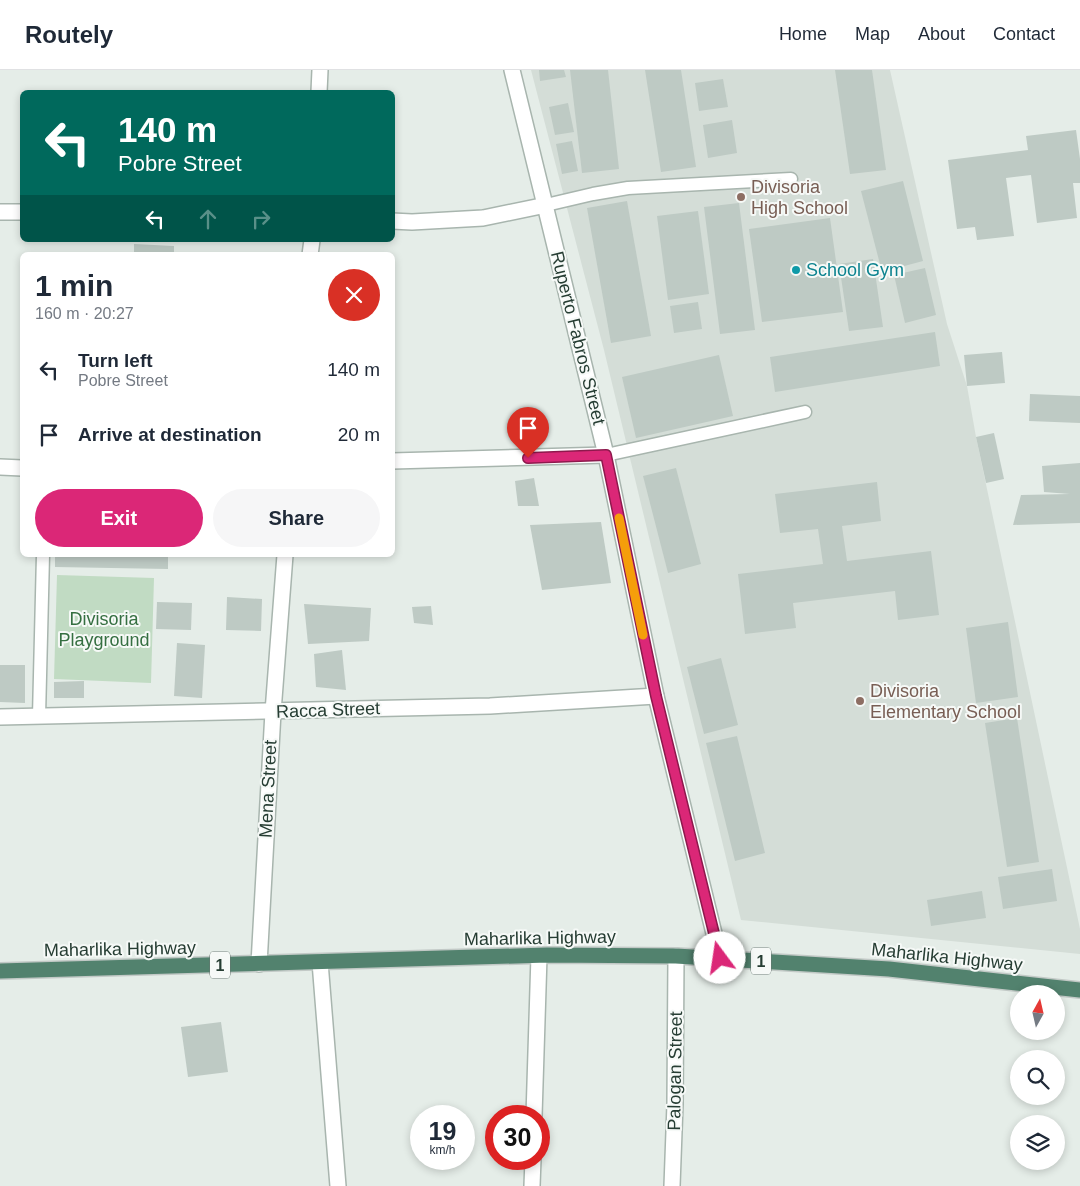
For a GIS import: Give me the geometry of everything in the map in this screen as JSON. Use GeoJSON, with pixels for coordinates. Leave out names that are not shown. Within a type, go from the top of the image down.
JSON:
{"type":"FeatureCollection","features":[{"type":"Feature","properties":{"kind":"highway","name":"Maharlika Highway"},"geometry":{"type":"LineString","coordinates":[[0,971],[538,956],[676,956],[889,970],[1080,990]]}},
{"type":"Feature","properties":{"kind":"street"},"geometry":{"type":"LineString","coordinates":[[319,90],[320,70]]}},
{"type":"Feature","properties":{"kind":"street","name":"Ruperto Fabros Street"},"geometry":{"type":"LineString","coordinates":[[512,70],[606,455],[656,696],[720,958]]}},
{"type":"Feature","properties":{"kind":"street"},"geometry":{"type":"LineString","coordinates":[[395,221],[483,218],[546,205]]}},
{"type":"Feature","properties":{"kind":"street"},"geometry":{"type":"LineString","coordinates":[[0,212],[20,212]]}},
{"type":"Feature","properties":{"kind":"street"},"geometry":{"type":"LineString","coordinates":[[395,461],[606,455]]}},
{"type":"Feature","properties":{"kind":"street"},"geometry":{"type":"LineString","coordinates":[[0,468],[20,468]]}},
{"type":"Feature","properties":{"kind":"street","name":"Mena Street"},"geometry":{"type":"LineString","coordinates":[[259,964],[273,712],[285,557]]}},
{"type":"Feature","properties":{"kind":"street","name":"Racca Street"},"geometry":{"type":"LineString","coordinates":[[0,717],[490,706],[656,696]]}},
{"type":"Feature","properties":{"kind":"street"},"geometry":{"type":"LineString","coordinates":[[534,1105],[538,956]]}},
{"type":"Feature","properties":{"kind":"street","name":"Palogan Street"},"geometry":{"type":"LineString","coordinates":[[672,1186],[675,1104],[676,956]]}},
{"type":"Feature","properties":{"kind":"street"},"geometry":{"type":"LineString","coordinates":[[320,962],[338,1186]]}},
{"type":"Feature","properties":{"kind":"street"},"geometry":{"type":"LineString","coordinates":[[532,1186],[533,1170]]}},
{"type":"Feature","properties":{"kind":"lane"},"geometry":{"type":"LineString","coordinates":[[546,205],[628,188],[791,180]]}},
{"type":"Feature","properties":{"kind":"lane"},"geometry":{"type":"LineString","coordinates":[[606,455],[805,412]]}},
{"type":"Feature","properties":{"kind":"lane"},"geometry":{"type":"LineString","coordinates":[[39,716],[43,557]]}},
{"type":"Feature","properties":{"kind":"shaded area","name":"Divisoria Elementary School"},"geometry":{"type":"Polygon","coordinates":[[[531,70],[890,70],[947,324],[967,386],[976,437],[1080,929],[1080,954],[741,920],[604,350],[531,70]]]}},
{"type":"Feature","properties":{"kind":"green space","name":"Divisoria Playground"},"geometry":{"type":"Polygon","coordinates":[[[57,575],[154,578],[151,683],[54,679],[57,575]]]}},
{"type":"Feature","properties":{"kind":"building"},"geometry":{"type":"Polygon","coordinates":[[[539,70],[564,70],[566,77],[540,81],[539,70]]]}},
{"type":"Feature","properties":{"kind":"building"},"geometry":{"type":"Polygon","coordinates":[[[570,70],[608,70],[619,169],[582,173],[570,70]]]}},
{"type":"Feature","properties":{"kind":"building"},"geometry":{"type":"Polygon","coordinates":[[[645,70],[681,70],[696,167],[661,172],[645,70]]]}},
{"type":"Feature","properties":{"kind":"building"},"geometry":{"type":"Polygon","coordinates":[[[835,70],[872,70],[886,170],[850,174],[835,70]]]}},
{"type":"Feature","properties":{"kind":"building"},"geometry":{"type":"Polygon","coordinates":[[[723,79],[728,107],[699,111],[695,83],[723,79]]]}},
{"type":"Feature","properties":{"kind":"building"},"geometry":{"type":"Polygon","coordinates":[[[568,103],[574,132],[555,135],[549,107],[568,103]]]}},
{"type":"Feature","properties":{"kind":"building"},"geometry":{"type":"Polygon","coordinates":[[[732,120],[737,153],[708,158],[703,125],[732,120]]]}},
{"type":"Feature","properties":{"kind":"building"},"geometry":{"type":"Polygon","coordinates":[[[1076,130],[1080,159],[1080,183],[1073,183],[1077,218],[1037,223],[1031,175],[1006,178],[1014,236],[977,240],[975,227],[957,229],[948,160],[1028,150],[1026,136],[1076,130]]]}},
{"type":"Feature","properties":{"kind":"building"},"geometry":{"type":"Polygon","coordinates":[[[572,141],[578,171],[562,174],[556,144],[572,141]]]}},
{"type":"Feature","properties":{"kind":"building"},"geometry":{"type":"Polygon","coordinates":[[[903,181],[923,261],[882,272],[861,191],[903,181]]]}},
{"type":"Feature","properties":{"kind":"building"},"geometry":{"type":"Polygon","coordinates":[[[627,201],[651,336],[611,343],[587,208],[627,201]]]}},
{"type":"Feature","properties":{"kind":"building"},"geometry":{"type":"Polygon","coordinates":[[[739,203],[755,330],[720,334],[704,207],[739,203]]]}},
{"type":"Feature","properties":{"kind":"building"},"geometry":{"type":"Polygon","coordinates":[[[698,211],[709,294],[668,300],[657,216],[698,211]]]}},
{"type":"Feature","properties":{"kind":"building","name":"School Gym"},"geometry":{"type":"Polygon","coordinates":[[[830,218],[843,312],[762,322],[749,229],[830,218]]]}},
{"type":"Feature","properties":{"kind":"building"},"geometry":{"type":"Polygon","coordinates":[[[134,244],[174,246],[174,252],[134,252],[134,244]]]}},
{"type":"Feature","properties":{"kind":"building"},"geometry":{"type":"Polygon","coordinates":[[[873,259],[883,327],[849,331],[839,264],[873,259]]]}},
{"type":"Feature","properties":{"kind":"building"},"geometry":{"type":"Polygon","coordinates":[[[925,268],[936,315],[905,323],[894,275],[925,268]]]}},
{"type":"Feature","properties":{"kind":"building"},"geometry":{"type":"Polygon","coordinates":[[[698,302],[702,329],[674,333],[670,306],[698,302]]]}},
{"type":"Feature","properties":{"kind":"building"},"geometry":{"type":"Polygon","coordinates":[[[935,332],[940,366],[775,392],[770,357],[935,332]]]}},
{"type":"Feature","properties":{"kind":"building"},"geometry":{"type":"Polygon","coordinates":[[[1002,352],[1005,383],[967,386],[964,355],[1002,352]]]}},
{"type":"Feature","properties":{"kind":"building"},"geometry":{"type":"Polygon","coordinates":[[[719,355],[733,416],[636,438],[622,377],[719,355]]]}},
{"type":"Feature","properties":{"kind":"building"},"geometry":{"type":"Polygon","coordinates":[[[1030,394],[1080,396],[1080,423],[1029,421],[1030,394]]]}},
{"type":"Feature","properties":{"kind":"building"},"geometry":{"type":"Polygon","coordinates":[[[994,433],[1004,479],[986,483],[976,437],[994,433]]]}},
{"type":"Feature","properties":{"kind":"building"},"geometry":{"type":"Polygon","coordinates":[[[1080,463],[1080,523],[1013,525],[1021,495],[1070,494],[1044,492],[1042,466],[1080,463]]]}},
{"type":"Feature","properties":{"kind":"building"},"geometry":{"type":"Polygon","coordinates":[[[676,468],[701,564],[668,573],[643,476],[676,468]]]}},
{"type":"Feature","properties":{"kind":"building"},"geometry":{"type":"Polygon","coordinates":[[[534,478],[539,506],[518,506],[515,481],[534,478]]]}},
{"type":"Feature","properties":{"kind":"building"},"geometry":{"type":"Polygon","coordinates":[[[877,482],[881,521],[842,526],[847,561],[931,551],[939,615],[898,620],[895,591],[793,603],[796,628],[745,634],[738,574],[823,564],[818,529],[780,533],[775,494],[877,482]]]}},
{"type":"Feature","properties":{"kind":"building"},"geometry":{"type":"Polygon","coordinates":[[[601,522],[611,583],[542,590],[530,525],[601,522]]]}},
{"type":"Feature","properties":{"kind":"building"},"geometry":{"type":"Polygon","coordinates":[[[55,557],[168,557],[168,569],[55,567],[55,557]]]}},
{"type":"Feature","properties":{"kind":"building"},"geometry":{"type":"Polygon","coordinates":[[[227,597],[262,599],[261,631],[226,630],[227,597]]]}},
{"type":"Feature","properties":{"kind":"building"},"geometry":{"type":"Polygon","coordinates":[[[157,602],[192,603],[191,630],[156,629],[157,602]]]}},
{"type":"Feature","properties":{"kind":"building"},"geometry":{"type":"Polygon","coordinates":[[[304,604],[371,608],[369,641],[308,644],[304,604]]]}},
{"type":"Feature","properties":{"kind":"building"},"geometry":{"type":"Polygon","coordinates":[[[431,606],[433,625],[414,623],[412,607],[431,606]]]}},
{"type":"Feature","properties":{"kind":"building"},"geometry":{"type":"Polygon","coordinates":[[[1008,622],[1018,697],[976,703],[966,628],[1008,622]]]}},
{"type":"Feature","properties":{"kind":"building"},"geometry":{"type":"Polygon","coordinates":[[[177,643],[205,645],[202,698],[174,696],[177,643]]]}},
{"type":"Feature","properties":{"kind":"building"},"geometry":{"type":"Polygon","coordinates":[[[342,650],[346,690],[316,687],[314,654],[342,650]]]}},
{"type":"Feature","properties":{"kind":"building"},"geometry":{"type":"Polygon","coordinates":[[[721,658],[738,725],[704,734],[687,667],[721,658]]]}},
{"type":"Feature","properties":{"kind":"building"},"geometry":{"type":"Polygon","coordinates":[[[0,665],[25,665],[25,703],[0,702],[0,665]]]}},
{"type":"Feature","properties":{"kind":"building"},"geometry":{"type":"Polygon","coordinates":[[[84,681],[84,698],[54,698],[54,682],[84,681]]]}},
{"type":"Feature","properties":{"kind":"building"},"geometry":{"type":"Polygon","coordinates":[[[1017,718],[1039,862],[1007,867],[985,723],[1017,718]]]}},
{"type":"Feature","properties":{"kind":"building"},"geometry":{"type":"Polygon","coordinates":[[[737,736],[765,853],[735,861],[706,743],[737,736]]]}},
{"type":"Feature","properties":{"kind":"building"},"geometry":{"type":"Polygon","coordinates":[[[1052,869],[1057,901],[1003,909],[998,877],[1052,869]]]}},
{"type":"Feature","properties":{"kind":"building"},"geometry":{"type":"Polygon","coordinates":[[[982,891],[986,918],[931,926],[927,900],[982,891]]]}},
{"type":"Feature","properties":{"kind":"building"},"geometry":{"type":"Polygon","coordinates":[[[221,1022],[228,1072],[188,1077],[181,1027],[221,1022]]]}},
{"type":"Feature","properties":{"kind":"slow traffic"},"geometry":{"type":"LineString","coordinates":[[619,518],[643,635]]}},
{"type":"Feature","properties":{"kind":"place","name":"Divisoria High School"},"geometry":{"type":"Point","coordinates":[741,197]}},
{"type":"Feature","properties":{"kind":"place","name":"School Gym"},"geometry":{"type":"Point","coordinates":[796,270]}},
{"type":"Feature","properties":{"kind":"place","name":"Divisoria Elementary School"},"geometry":{"type":"Point","coordinates":[860,701]}},
{"type":"Feature","properties":{"kind":"route"},"geometry":{"type":"LineString","coordinates":[[528,458],[606,455],[656,696],[720,958]]}}]}
